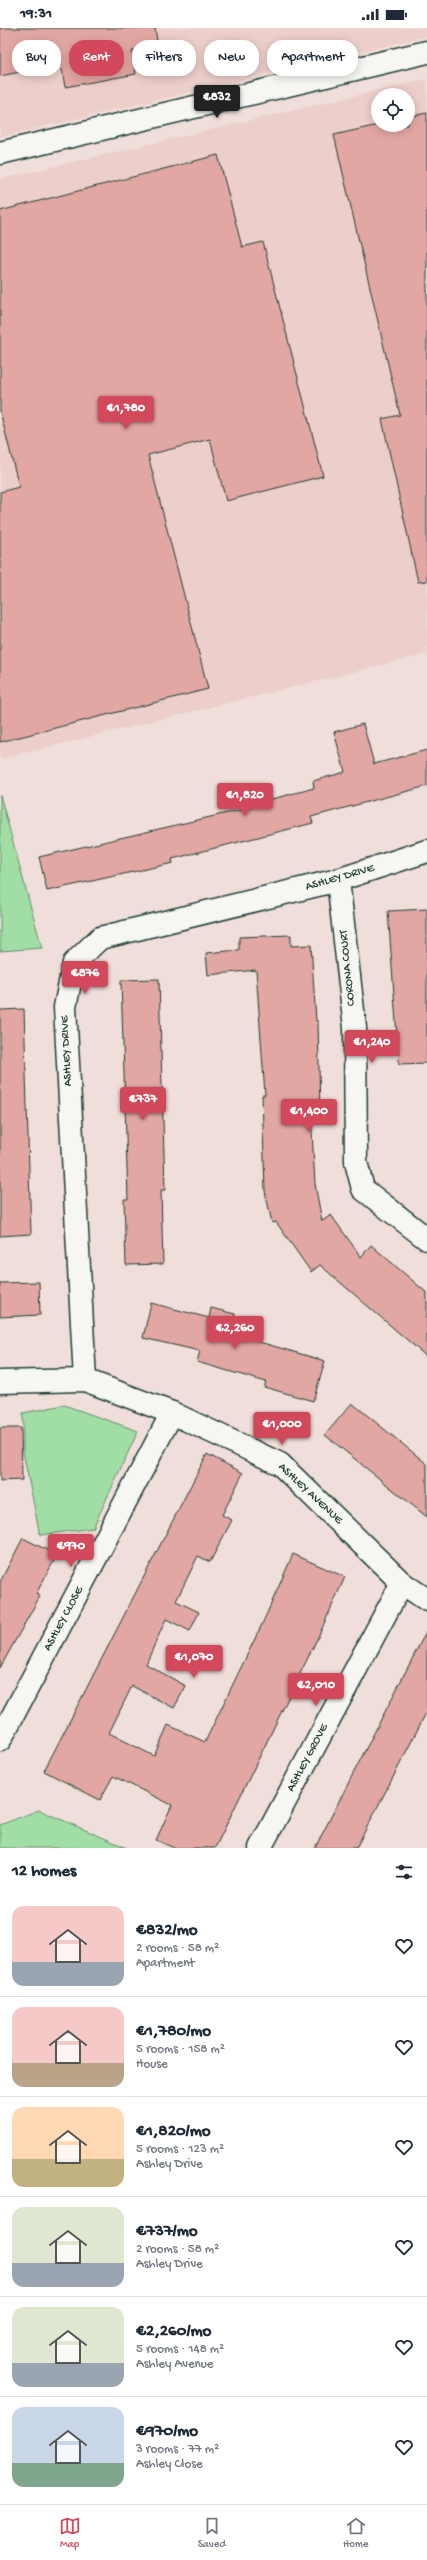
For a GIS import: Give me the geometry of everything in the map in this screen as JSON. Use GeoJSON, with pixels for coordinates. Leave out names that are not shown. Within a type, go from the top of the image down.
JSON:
{"type":"FeatureCollection","features":[{"type":"Feature","properties":{"kind":"street"},"geometry":{"type":"LineString","coordinates":[[0,153],[427,52]]}},
{"type":"Feature","properties":{"kind":"street","name":"ASHLEY DRIVE"},"geometry":{"type":"LineString","coordinates":[[85,1380],[65,1007],[74,963],[100,938],[338,880],[427,851]]}},
{"type":"Feature","properties":{"kind":"street","name":"CORONA COURT"},"geometry":{"type":"LineString","coordinates":[[338,880],[355,1028],[356,1162],[364,1189],[427,1239]]}},
{"type":"Feature","properties":{"kind":"street"},"geometry":{"type":"LineString","coordinates":[[0,1382],[85,1380]]}},
{"type":"Feature","properties":{"kind":"street","name":"ASHLEY AVENUE"},"geometry":{"type":"LineString","coordinates":[[85,1380],[172,1413],[280,1464],[402,1583],[427,1600]]}},
{"type":"Feature","properties":{"kind":"street","name":"ASHLEY CLOSE"},"geometry":{"type":"LineString","coordinates":[[0,1740],[172,1413]]}},
{"type":"Feature","properties":{"kind":"street","name":"ASHLEY GROVE"},"geometry":{"type":"LineString","coordinates":[[260,1848],[402,1583]]}},
{"type":"Feature","properties":{"kind":"shaded area"},"geometry":{"type":"Polygon","coordinates":[[[0,28],[427,28],[427,36],[358,52],[358,40],[267,40],[267,74],[259,76],[259,40],[204,40],[204,76],[258,76],[0,137],[0,28]]]}},
{"type":"Feature","properties":{"kind":"shaded area"},"geometry":{"type":"Polygon","coordinates":[[[427,79],[427,654],[0,759],[0,179],[371,92],[371,132],[415,132],[415,88],[389,88],[427,79]]]}},
{"type":"Feature","properties":{"kind":"green space"},"geometry":{"type":"Polygon","coordinates":[[[0,795],[42,948],[0,951],[0,795]]]}},
{"type":"Feature","properties":{"kind":"green space"},"geometry":{"type":"Polygon","coordinates":[[[64,1405],[138,1431],[93,1528],[40,1535],[23,1452],[23,1413],[64,1405]]]}},
{"type":"Feature","properties":{"kind":"green space"},"geometry":{"type":"Polygon","coordinates":[[[39,1810],[127,1848],[0,1848],[0,1825],[39,1810]]]}},
{"type":"Feature","properties":{"kind":"building"},"geometry":{"type":"Polygon","coordinates":[[[0,28],[155,28],[157,40],[132,40],[132,75],[65,87],[61,64],[61,40],[12,40],[12,74],[0,76],[0,28]]]}},
{"type":"Feature","properties":{"kind":"building"},"geometry":{"type":"Polygon","coordinates":[[[427,113],[427,581],[418,582],[382,419],[400,415],[334,135],[371,127],[371,132],[415,132],[415,116],[427,113]]]}},
{"type":"Feature","properties":{"kind":"building"},"geometry":{"type":"Polygon","coordinates":[[[218,155],[242,247],[263,242],[323,476],[226,501],[210,439],[148,455],[208,689],[0,742],[0,492],[19,487],[0,411],[0,211],[218,155]]]}},
{"type":"Feature","properties":{"kind":"building"},"geometry":{"type":"Polygon","coordinates":[[[363,724],[374,764],[427,750],[427,786],[311,817],[313,823],[172,859],[173,863],[47,891],[39,857],[253,807],[253,804],[314,788],[313,781],[345,772],[334,732],[363,724]]]}},
{"type":"Feature","properties":{"kind":"building"},"geometry":{"type":"Polygon","coordinates":[[[427,909],[427,1063],[399,1064],[388,911],[427,909]]]}},
{"type":"Feature","properties":{"kind":"building"},"geometry":{"type":"Polygon","coordinates":[[[291,935],[291,946],[311,945],[316,1021],[318,1021],[320,1113],[311,1114],[315,1184],[322,1221],[331,1215],[361,1257],[371,1245],[427,1293],[427,1357],[320,1265],[311,1272],[276,1222],[272,1223],[265,1191],[262,1095],[265,1095],[256,970],[208,975],[206,953],[239,950],[239,937],[291,935]]]}},
{"type":"Feature","properties":{"kind":"building"},"geometry":{"type":"Polygon","coordinates":[[[159,979],[165,1190],[161,1190],[163,1264],[126,1265],[124,1199],[128,1199],[121,980],[159,979]]]}},
{"type":"Feature","properties":{"kind":"building"},"geometry":{"type":"Polygon","coordinates":[[[24,1009],[31,1234],[0,1236],[0,1010],[24,1009]]]}},
{"type":"Feature","properties":{"kind":"building"},"geometry":{"type":"Polygon","coordinates":[[[39,1282],[40,1315],[0,1317],[0,1283],[39,1282]]]}},
{"type":"Feature","properties":{"kind":"building"},"geometry":{"type":"Polygon","coordinates":[[[151,1303],[209,1318],[211,1308],[235,1314],[232,1329],[258,1336],[256,1341],[325,1361],[313,1401],[264,1387],[266,1382],[197,1362],[200,1351],[143,1338],[151,1303]]]}},
{"type":"Feature","properties":{"kind":"building"},"geometry":{"type":"Polygon","coordinates":[[[352,1403],[427,1464],[427,1517],[325,1435],[352,1403]]]}},
{"type":"Feature","properties":{"kind":"building"},"geometry":{"type":"Polygon","coordinates":[[[0,1428],[21,1428],[22,1480],[0,1481],[0,1428]]]}},
{"type":"Feature","properties":{"kind":"building"},"geometry":{"type":"Polygon","coordinates":[[[207,1454],[243,1473],[222,1515],[232,1520],[210,1562],[198,1556],[176,1601],[199,1612],[190,1631],[166,1619],[146,1664],[186,1686],[174,1708],[132,1686],[109,1733],[154,1756],[168,1725],[205,1742],[264,1620],[293,1554],[345,1577],[318,1637],[215,1848],[174,1848],[156,1840],[172,1805],[113,1776],[100,1800],[44,1771],[207,1454]]]}},
{"type":"Feature","properties":{"kind":"building"},"geometry":{"type":"Polygon","coordinates":[[[23,1538],[57,1555],[36,1594],[40,1596],[0,1668],[0,1582],[23,1538]]]}},
{"type":"Feature","properties":{"kind":"building"},"geometry":{"type":"Polygon","coordinates":[[[427,1630],[427,1711],[400,1764],[356,1848],[315,1848],[427,1630]]]}}]}
